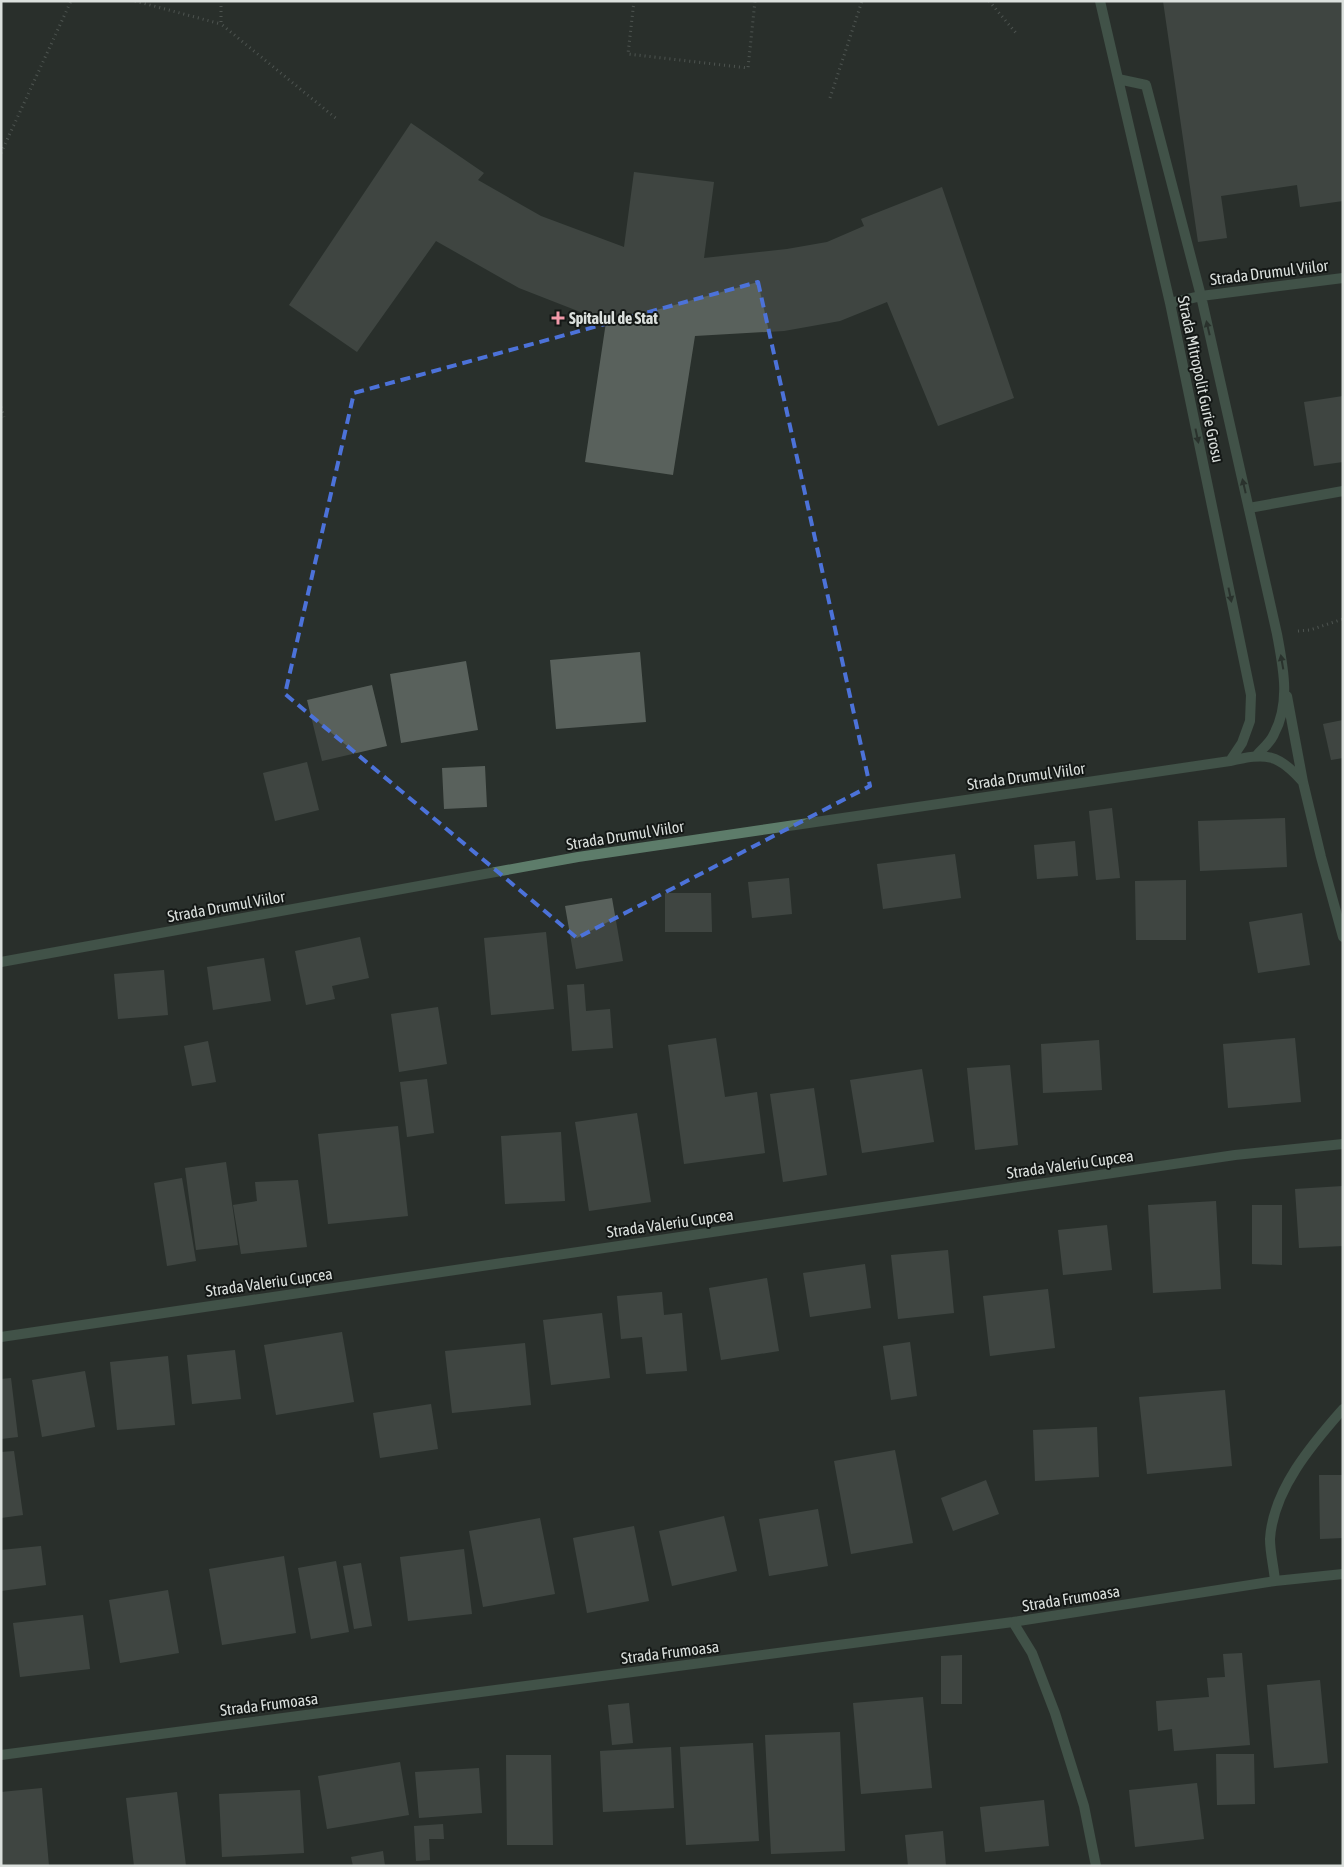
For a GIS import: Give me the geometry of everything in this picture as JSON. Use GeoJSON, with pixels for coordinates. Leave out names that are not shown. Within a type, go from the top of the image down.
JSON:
{"type":"FeatureCollection","features":[{"type":"Feature","properties":{"kind":"street","name":"Strada Mitropolit Gurie Grosu"},"geometry":{"type":"LineString","coordinates":[[1100,1],[1170,303],[1251,695],[1250,721],[1242,743],[1230,761]]}},
{"type":"Feature","properties":{"kind":"street","name":"Strada Mitropolit Gurie Grosu"},"geometry":{"type":"LineString","coordinates":[[1118,79],[1146,85],[1201,296],[1277,634],[1303,782],[1343,937]]}},
{"type":"Feature","properties":{"kind":"street","name":"Strada Drumul Viilor"},"geometry":{"type":"LineString","coordinates":[[1170,303],[1201,296],[1343,278]]}},
{"type":"Feature","properties":{"kind":"street"},"geometry":{"type":"LineString","coordinates":[[1249,508],[1343,491]]}},
{"type":"Feature","properties":{"kind":"street","name":"Strada Mitropolit Gurie Grosu"},"geometry":{"type":"LineString","coordinates":[[1257,755],[1274,735],[1283,708],[1286,688]]}},
{"type":"Feature","properties":{"kind":"street","name":"Strada Drumul Viilor"},"geometry":{"type":"LineString","coordinates":[[1,962],[578,857],[1230,761],[1257,755]]}},
{"type":"Feature","properties":{"kind":"street"},"geometry":{"type":"LineString","coordinates":[[1257,755],[1276,759],[1292,768],[1303,782]]}},
{"type":"Feature","properties":{"kind":"street","name":"Strada Valeriu Cupcea"},"geometry":{"type":"LineString","coordinates":[[1,1337],[1225,1157],[1343,1144]]}},
{"type":"Feature","properties":{"kind":"street"},"geometry":{"type":"LineString","coordinates":[[1275,1581],[1270,1539],[1277,1508],[1293,1472],[1343,1409]]}},
{"type":"Feature","properties":{"kind":"street","name":"Strada Frumoasa"},"geometry":{"type":"LineString","coordinates":[[1,1755],[1013,1622],[1275,1581],[1343,1574]]}},
{"type":"Feature","properties":{"kind":"street"},"geometry":{"type":"LineString","coordinates":[[1013,1622],[1032,1654],[1055,1713],[1084,1806],[1096,1866]]}},
{"type":"Feature","properties":{"kind":"path"},"geometry":{"type":"LineString","coordinates":[[1,153],[71,1]]}},
{"type":"Feature","properties":{"kind":"path"},"geometry":{"type":"LineString","coordinates":[[135,1],[220,24],[338,120]]}},
{"type":"Feature","properties":{"kind":"path"},"geometry":{"type":"LineString","coordinates":[[220,24],[221,1]]}},
{"type":"Feature","properties":{"kind":"path"},"geometry":{"type":"LineString","coordinates":[[634,1],[628,54],[748,68],[755,1]]}},
{"type":"Feature","properties":{"kind":"path"},"geometry":{"type":"LineString","coordinates":[[830,98],[862,1]]}},
{"type":"Feature","properties":{"kind":"path"},"geometry":{"type":"LineString","coordinates":[[989,1],[1016,33]]}},
{"type":"Feature","properties":{"kind":"path"},"geometry":{"type":"LineString","coordinates":[[1,407],[4,418]]}},
{"type":"Feature","properties":{"kind":"path"},"geometry":{"type":"LineString","coordinates":[[1277,634],[1310,630],[1343,619]]}},
{"type":"Feature","properties":{"kind":"highlighted area"},"geometry":{"type":"Polygon","coordinates":[[[758,282],[870,786],[577,938],[285,694],[354,393],[758,282]]]}},
{"type":"Feature","properties":{"kind":"building"},"geometry":{"type":"Polygon","coordinates":[[[1163,1],[1343,1],[1343,201],[1300,207],[1297,185],[1221,196],[1227,238],[1198,242],[1163,1]]]}},
{"type":"Feature","properties":{"kind":"building"},"geometry":{"type":"Polygon","coordinates":[[[411,123],[484,173],[478,180],[541,216],[624,247],[634,172],[714,182],[704,258],[787,249],[827,242],[864,226],[861,219],[942,187],[1014,398],[938,426],[887,302],[840,321],[784,331],[695,336],[673,475],[585,462],[606,322],[519,288],[436,241],[357,352],[289,305],[411,123]]]}},
{"type":"Feature","properties":{"kind":"building"},"geometry":{"type":"Polygon","coordinates":[[[1343,396],[1343,462],[1314,466],[1304,402],[1343,396]]]}},
{"type":"Feature","properties":{"kind":"building"},"geometry":{"type":"Polygon","coordinates":[[[640,652],[646,722],[556,729],[550,660],[640,652]]]}},
{"type":"Feature","properties":{"kind":"building"},"geometry":{"type":"Polygon","coordinates":[[[466,661],[478,730],[401,743],[390,674],[466,661]]]}},
{"type":"Feature","properties":{"kind":"building"},"geometry":{"type":"Polygon","coordinates":[[[372,685],[387,746],[322,761],[307,700],[372,685]]]}},
{"type":"Feature","properties":{"kind":"building"},"geometry":{"type":"Polygon","coordinates":[[[1343,720],[1343,758],[1331,760],[1323,724],[1343,720]]]}},
{"type":"Feature","properties":{"kind":"building"},"geometry":{"type":"Polygon","coordinates":[[[307,762],[319,810],[275,821],[263,773],[307,762]]]}},
{"type":"Feature","properties":{"kind":"building"},"geometry":{"type":"Polygon","coordinates":[[[485,766],[487,807],[444,809],[442,768],[485,766]]]}},
{"type":"Feature","properties":{"kind":"building"},"geometry":{"type":"Polygon","coordinates":[[[1112,808],[1120,878],[1096,880],[1089,811],[1112,808]]]}},
{"type":"Feature","properties":{"kind":"building"},"geometry":{"type":"Polygon","coordinates":[[[1285,818],[1287,867],[1200,871],[1198,821],[1285,818]]]}},
{"type":"Feature","properties":{"kind":"building"},"geometry":{"type":"Polygon","coordinates":[[[1075,841],[1078,876],[1037,879],[1034,845],[1075,841]]]}},
{"type":"Feature","properties":{"kind":"building"},"geometry":{"type":"Polygon","coordinates":[[[955,854],[961,898],[883,909],[877,864],[955,854]]]}},
{"type":"Feature","properties":{"kind":"building"},"geometry":{"type":"Polygon","coordinates":[[[789,878],[792,914],[752,918],[748,882],[789,878]]]}},
{"type":"Feature","properties":{"kind":"building"},"geometry":{"type":"Polygon","coordinates":[[[1186,880],[1186,940],[1136,940],[1135,881],[1186,880]]]}},
{"type":"Feature","properties":{"kind":"building"},"geometry":{"type":"Polygon","coordinates":[[[665,893],[711,893],[712,932],[665,932],[665,893]]]}},
{"type":"Feature","properties":{"kind":"building"},"geometry":{"type":"Polygon","coordinates":[[[612,898],[623,961],[576,969],[565,906],[612,898]]]}},
{"type":"Feature","properties":{"kind":"building"},"geometry":{"type":"Polygon","coordinates":[[[1302,913],[1310,965],[1258,973],[1249,922],[1302,913]]]}},
{"type":"Feature","properties":{"kind":"building"},"geometry":{"type":"Polygon","coordinates":[[[546,932],[554,1009],[491,1015],[484,938],[546,932]]]}},
{"type":"Feature","properties":{"kind":"building"},"geometry":{"type":"Polygon","coordinates":[[[360,937],[369,978],[332,986],[335,999],[306,1005],[295,951],[360,937]]]}},
{"type":"Feature","properties":{"kind":"building"},"geometry":{"type":"Polygon","coordinates":[[[264,958],[271,1001],[213,1010],[207,967],[264,958]]]}},
{"type":"Feature","properties":{"kind":"building"},"geometry":{"type":"Polygon","coordinates":[[[164,970],[168,1015],[118,1019],[114,974],[164,970]]]}},
{"type":"Feature","properties":{"kind":"building"},"geometry":{"type":"Polygon","coordinates":[[[584,984],[586,1011],[610,1009],[613,1048],[572,1051],[567,985],[584,984]]]}},
{"type":"Feature","properties":{"kind":"building"},"geometry":{"type":"Polygon","coordinates":[[[438,1007],[447,1064],[399,1072],[391,1014],[438,1007]]]}},
{"type":"Feature","properties":{"kind":"building"},"geometry":{"type":"Polygon","coordinates":[[[716,1038],[725,1097],[757,1092],[765,1153],[684,1164],[668,1045],[716,1038]]]}},
{"type":"Feature","properties":{"kind":"building"},"geometry":{"type":"Polygon","coordinates":[[[1295,1038],[1301,1102],[1228,1108],[1223,1044],[1295,1038]]]}},
{"type":"Feature","properties":{"kind":"building"},"geometry":{"type":"Polygon","coordinates":[[[1099,1040],[1102,1090],[1043,1093],[1041,1044],[1099,1040]]]}},
{"type":"Feature","properties":{"kind":"building"},"geometry":{"type":"Polygon","coordinates":[[[208,1041],[216,1082],[192,1086],[184,1046],[208,1041]]]}},
{"type":"Feature","properties":{"kind":"building"},"geometry":{"type":"Polygon","coordinates":[[[1010,1065],[1018,1145],[975,1150],[967,1068],[1010,1065]]]}},
{"type":"Feature","properties":{"kind":"building"},"geometry":{"type":"Polygon","coordinates":[[[922,1069],[934,1142],[862,1153],[850,1080],[922,1069]]]}},
{"type":"Feature","properties":{"kind":"building"},"geometry":{"type":"Polygon","coordinates":[[[427,1079],[434,1133],[407,1137],[400,1082],[427,1079]]]}},
{"type":"Feature","properties":{"kind":"building"},"geometry":{"type":"Polygon","coordinates":[[[814,1088],[827,1175],[783,1182],[770,1094],[814,1088]]]}},
{"type":"Feature","properties":{"kind":"building"},"geometry":{"type":"Polygon","coordinates":[[[637,1113],[651,1202],[589,1211],[575,1122],[637,1113]]]}},
{"type":"Feature","properties":{"kind":"building"},"geometry":{"type":"Polygon","coordinates":[[[398,1126],[408,1216],[328,1224],[318,1134],[398,1126]]]}},
{"type":"Feature","properties":{"kind":"building"},"geometry":{"type":"Polygon","coordinates":[[[561,1132],[565,1201],[505,1204],[501,1136],[561,1132]]]}},
{"type":"Feature","properties":{"kind":"building"},"geometry":{"type":"Polygon","coordinates":[[[226,1162],[238,1245],[196,1250],[185,1168],[226,1162]]]}},
{"type":"Feature","properties":{"kind":"building"},"geometry":{"type":"Polygon","coordinates":[[[182,1178],[196,1261],[167,1266],[154,1183],[182,1178]]]}},
{"type":"Feature","properties":{"kind":"building"},"geometry":{"type":"Polygon","coordinates":[[[298,1180],[307,1247],[241,1254],[233,1205],[257,1201],[255,1182],[298,1180]]]}},
{"type":"Feature","properties":{"kind":"building"},"geometry":{"type":"Polygon","coordinates":[[[1343,1186],[1343,1246],[1299,1248],[1295,1189],[1343,1186]]]}},
{"type":"Feature","properties":{"kind":"building"},"geometry":{"type":"Polygon","coordinates":[[[1216,1201],[1221,1289],[1153,1293],[1148,1205],[1216,1201]]]}},
{"type":"Feature","properties":{"kind":"building"},"geometry":{"type":"Polygon","coordinates":[[[1252,1205],[1282,1205],[1282,1265],[1252,1264],[1252,1205]]]}},
{"type":"Feature","properties":{"kind":"building"},"geometry":{"type":"Polygon","coordinates":[[[1107,1225],[1112,1270],[1063,1275],[1058,1230],[1107,1225]]]}},
{"type":"Feature","properties":{"kind":"building"},"geometry":{"type":"Polygon","coordinates":[[[948,1250],[954,1313],[898,1319],[891,1255],[948,1250]]]}},
{"type":"Feature","properties":{"kind":"building"},"geometry":{"type":"Polygon","coordinates":[[[865,1264],[871,1308],[810,1317],[803,1273],[865,1264]]]}},
{"type":"Feature","properties":{"kind":"building"},"geometry":{"type":"Polygon","coordinates":[[[767,1278],[779,1351],[721,1360],[709,1288],[767,1278]]]}},
{"type":"Feature","properties":{"kind":"building"},"geometry":{"type":"Polygon","coordinates":[[[1048,1289],[1055,1348],[990,1356],[983,1296],[1048,1289]]]}},
{"type":"Feature","properties":{"kind":"building"},"geometry":{"type":"Polygon","coordinates":[[[662,1292],[664,1315],[682,1313],[687,1371],[646,1374],[642,1337],[621,1339],[617,1296],[662,1292]]]}},
{"type":"Feature","properties":{"kind":"building"},"geometry":{"type":"Polygon","coordinates":[[[602,1313],[610,1378],[551,1385],[543,1320],[602,1313]]]}},
{"type":"Feature","properties":{"kind":"building"},"geometry":{"type":"Polygon","coordinates":[[[342,1332],[354,1402],[276,1415],[264,1345],[342,1332]]]}},
{"type":"Feature","properties":{"kind":"building"},"geometry":{"type":"Polygon","coordinates":[[[910,1342],[917,1396],[891,1400],[883,1346],[910,1342]]]}},
{"type":"Feature","properties":{"kind":"building"},"geometry":{"type":"Polygon","coordinates":[[[525,1343],[531,1405],[452,1413],[445,1351],[525,1343]]]}},
{"type":"Feature","properties":{"kind":"building"},"geometry":{"type":"Polygon","coordinates":[[[235,1350],[241,1399],[192,1404],[187,1355],[235,1350]]]}},
{"type":"Feature","properties":{"kind":"building"},"geometry":{"type":"Polygon","coordinates":[[[168,1356],[175,1425],[117,1430],[110,1362],[168,1356]]]}},
{"type":"Feature","properties":{"kind":"building"},"geometry":{"type":"Polygon","coordinates":[[[85,1371],[95,1427],[42,1437],[32,1380],[85,1371]]]}},
{"type":"Feature","properties":{"kind":"building"},"geometry":{"type":"Polygon","coordinates":[[[11,1378],[18,1437],[1,1439],[1,1379],[11,1378]]]}},
{"type":"Feature","properties":{"kind":"building"},"geometry":{"type":"Polygon","coordinates":[[[1225,1390],[1232,1466],[1147,1474],[1139,1397],[1225,1390]]]}},
{"type":"Feature","properties":{"kind":"building"},"geometry":{"type":"Polygon","coordinates":[[[431,1404],[438,1449],[380,1458],[373,1413],[431,1404]]]}},
{"type":"Feature","properties":{"kind":"building"},"geometry":{"type":"Polygon","coordinates":[[[1097,1427],[1099,1477],[1035,1481],[1033,1430],[1097,1427]]]}},
{"type":"Feature","properties":{"kind":"building"},"geometry":{"type":"Polygon","coordinates":[[[895,1450],[913,1543],[851,1554],[834,1461],[895,1450]]]}},
{"type":"Feature","properties":{"kind":"building"},"geometry":{"type":"Polygon","coordinates":[[[14,1451],[23,1515],[1,1518],[1,1452],[14,1451]]]}},
{"type":"Feature","properties":{"kind":"building"},"geometry":{"type":"Polygon","coordinates":[[[1319,1475],[1343,1475],[1343,1538],[1320,1539],[1319,1475]]]}},
{"type":"Feature","properties":{"kind":"building"},"geometry":{"type":"Polygon","coordinates":[[[986,1480],[999,1514],[953,1531],[941,1498],[986,1480]]]}},
{"type":"Feature","properties":{"kind":"building"},"geometry":{"type":"Polygon","coordinates":[[[818,1509],[828,1566],[769,1576],[759,1519],[818,1509]]]}},
{"type":"Feature","properties":{"kind":"building"},"geometry":{"type":"Polygon","coordinates":[[[724,1516],[737,1571],[672,1586],[659,1531],[724,1516]]]}},
{"type":"Feature","properties":{"kind":"building"},"geometry":{"type":"Polygon","coordinates":[[[540,1518],[555,1594],[483,1607],[469,1531],[540,1518]]]}},
{"type":"Feature","properties":{"kind":"building"},"geometry":{"type":"Polygon","coordinates":[[[634,1526],[649,1601],[587,1613],[573,1538],[634,1526]]]}},
{"type":"Feature","properties":{"kind":"building"},"geometry":{"type":"Polygon","coordinates":[[[41,1546],[46,1585],[1,1591],[1,1550],[41,1546]]]}},
{"type":"Feature","properties":{"kind":"building"},"geometry":{"type":"Polygon","coordinates":[[[464,1549],[472,1614],[408,1621],[400,1557],[464,1549]]]}},
{"type":"Feature","properties":{"kind":"building"},"geometry":{"type":"Polygon","coordinates":[[[284,1556],[296,1633],[222,1645],[209,1569],[284,1556]]]}},
{"type":"Feature","properties":{"kind":"building"},"geometry":{"type":"Polygon","coordinates":[[[336,1561],[349,1632],[311,1639],[298,1568],[336,1561]]]}},
{"type":"Feature","properties":{"kind":"building"},"geometry":{"type":"Polygon","coordinates":[[[361,1563],[372,1626],[354,1629],[343,1566],[361,1563]]]}},
{"type":"Feature","properties":{"kind":"building"},"geometry":{"type":"Polygon","coordinates":[[[168,1590],[179,1653],[120,1663],[109,1600],[168,1590]]]}},
{"type":"Feature","properties":{"kind":"building"},"geometry":{"type":"Polygon","coordinates":[[[83,1615],[90,1669],[20,1677],[13,1623],[83,1615]]]}},
{"type":"Feature","properties":{"kind":"building"},"geometry":{"type":"Polygon","coordinates":[[[1242,1653],[1250,1745],[1174,1751],[1172,1729],[1158,1731],[1156,1701],[1209,1697],[1207,1678],[1225,1677],[1223,1654],[1242,1653]]]}},
{"type":"Feature","properties":{"kind":"building"},"geometry":{"type":"Polygon","coordinates":[[[962,1655],[962,1704],[941,1704],[941,1656],[962,1655]]]}},
{"type":"Feature","properties":{"kind":"building"},"geometry":{"type":"Polygon","coordinates":[[[1320,1680],[1328,1763],[1274,1768],[1267,1685],[1320,1680]]]}},
{"type":"Feature","properties":{"kind":"building"},"geometry":{"type":"Polygon","coordinates":[[[923,1697],[932,1788],[861,1794],[853,1703],[923,1697]]]}},
{"type":"Feature","properties":{"kind":"building"},"geometry":{"type":"Polygon","coordinates":[[[629,1703],[633,1743],[612,1745],[608,1705],[629,1703]]]}},
{"type":"Feature","properties":{"kind":"building"},"geometry":{"type":"Polygon","coordinates":[[[840,1732],[845,1851],[771,1854],[765,1735],[840,1732]]]}},
{"type":"Feature","properties":{"kind":"building"},"geometry":{"type":"Polygon","coordinates":[[[753,1743],[759,1841],[686,1845],[680,1747],[753,1743]]]}},
{"type":"Feature","properties":{"kind":"building"},"geometry":{"type":"Polygon","coordinates":[[[671,1747],[674,1808],[603,1812],[600,1751],[671,1747]]]}},
{"type":"Feature","properties":{"kind":"building"},"geometry":{"type":"Polygon","coordinates":[[[1216,1754],[1254,1754],[1255,1804],[1217,1805],[1216,1754]]]}},
{"type":"Feature","properties":{"kind":"building"},"geometry":{"type":"Polygon","coordinates":[[[506,1755],[551,1755],[553,1845],[507,1845],[506,1755]]]}},
{"type":"Feature","properties":{"kind":"building"},"geometry":{"type":"Polygon","coordinates":[[[400,1762],[409,1815],[327,1829],[318,1776],[400,1762]]]}},
{"type":"Feature","properties":{"kind":"building"},"geometry":{"type":"Polygon","coordinates":[[[479,1768],[482,1813],[419,1818],[415,1772],[479,1768]]]}},
{"type":"Feature","properties":{"kind":"building"},"geometry":{"type":"Polygon","coordinates":[[[1197,1783],[1204,1839],[1135,1847],[1129,1790],[1197,1783]]]}},
{"type":"Feature","properties":{"kind":"building"},"geometry":{"type":"Polygon","coordinates":[[[42,1788],[49,1866],[1,1866],[1,1792],[42,1788]]]}},
{"type":"Feature","properties":{"kind":"building"},"geometry":{"type":"Polygon","coordinates":[[[300,1790],[304,1853],[222,1857],[219,1794],[300,1790]]]}},
{"type":"Feature","properties":{"kind":"building"},"geometry":{"type":"Polygon","coordinates":[[[177,1792],[186,1866],[134,1866],[126,1798],[177,1792]]]}},
{"type":"Feature","properties":{"kind":"building"},"geometry":{"type":"Polygon","coordinates":[[[1044,1800],[1049,1846],[985,1852],[980,1807],[1044,1800]]]}},
{"type":"Feature","properties":{"kind":"building"},"geometry":{"type":"Polygon","coordinates":[[[443,1824],[444,1839],[429,1839],[430,1860],[416,1861],[414,1826],[443,1824]]]}},
{"type":"Feature","properties":{"kind":"building"},"geometry":{"type":"Polygon","coordinates":[[[943,1831],[946,1866],[908,1866],[905,1835],[943,1831]]]}},
{"type":"Feature","properties":{"kind":"building"},"geometry":{"type":"Polygon","coordinates":[[[383,1851],[385,1866],[353,1866],[351,1857],[383,1851]]]}},
{"type":"Feature","properties":{"kind":"place","name":"Spitalul de Stat"},"geometry":{"type":"Point","coordinates":[558,318]}}]}
